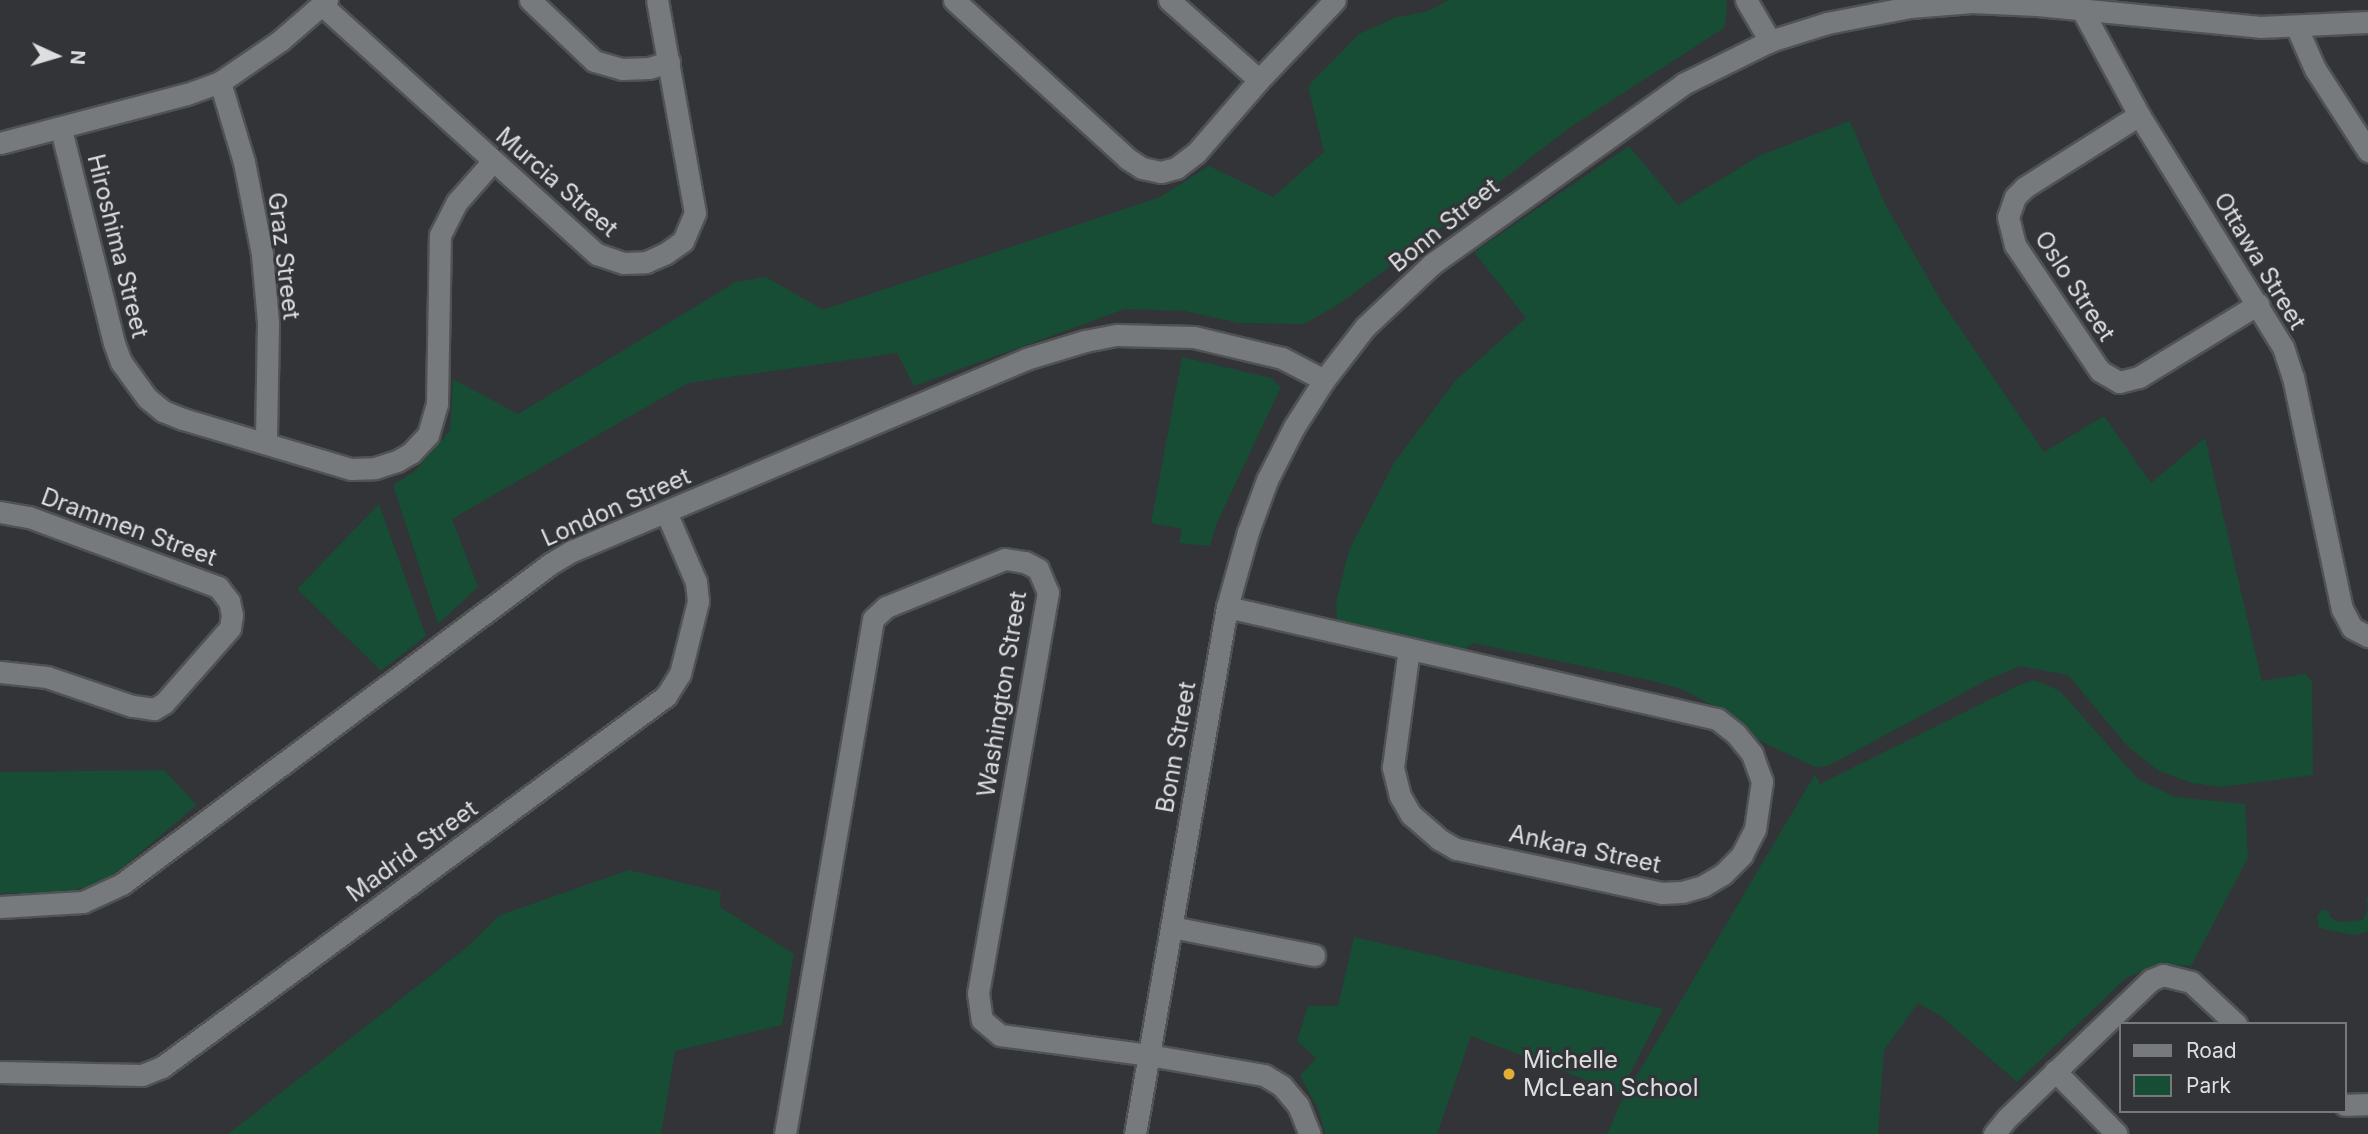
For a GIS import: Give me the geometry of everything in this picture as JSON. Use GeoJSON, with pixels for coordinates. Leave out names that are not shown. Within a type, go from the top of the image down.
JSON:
{"type":"FeatureCollection","features":[{"type":"Feature","properties":{"kind":"street"},"geometry":{"type":"LineString","coordinates":[[530,0],[594,61],[622,69],[649,68],[669,62]]}},
{"type":"Feature","properties":{"kind":"street","name":"Murcia Street"},"geometry":{"type":"LineString","coordinates":[[325,2],[493,161],[603,259],[623,263],[646,262],[666,253],[683,241],[695,213],[657,0]]}},
{"type":"Feature","properties":{"kind":"street"},"geometry":{"type":"LineString","coordinates":[[954,0],[1128,159],[1149,171],[1168,171],[1186,161],[1335,0]]}},
{"type":"Feature","properties":{"kind":"street"},"geometry":{"type":"LineString","coordinates":[[1169,0],[1259,80]]}},
{"type":"Feature","properties":{"kind":"street"},"geometry":{"type":"LineString","coordinates":[[1746,0],[1770,41]]}},
{"type":"Feature","properties":{"kind":"street"},"geometry":{"type":"LineString","coordinates":[[0,143],[61,129],[187,94],[220,82],[281,40],[325,2]]}},
{"type":"Feature","properties":{"kind":"street","name":"Bonn Street"},"geometry":{"type":"LineString","coordinates":[[1135,1134],[1227,607],[1248,532],[1267,480],[1294,427],[1324,380],[1365,327],[1432,264],[1494,216],[1650,105],[1714,66],[1770,41],[1827,23],[1910,7],[1972,2],[2081,8],[2227,25],[2297,28],[2368,22]]}},
{"type":"Feature","properties":{"kind":"street","name":"Ottawa Street"},"geometry":{"type":"LineString","coordinates":[[2081,8],[2139,115],[2283,347],[2293,377],[2342,609],[2352,628],[2368,636]]}},
{"type":"Feature","properties":{"kind":"street"},"geometry":{"type":"LineString","coordinates":[[2297,28],[2315,69],[2368,151]]}},
{"type":"Feature","properties":{"kind":"street","name":"Graz Street"},"geometry":{"type":"LineString","coordinates":[[220,82],[244,162],[264,265],[268,323],[266,441]]}},
{"type":"Feature","properties":{"kind":"street","name":"Oslo Street"},"geometry":{"type":"LineString","coordinates":[[2139,115],[2025,187],[2015,197],[2008,217],[2015,245],[2100,371],[2119,382],[2139,377],[2258,304]]}},
{"type":"Feature","properties":{"kind":"street","name":"Hiroshima Street"},"geometry":{"type":"LineString","coordinates":[[61,129],[114,343],[133,382],[163,411],[340,466],[364,470],[411,453],[428,435],[437,404],[440,235],[457,202],[493,161]]}},
{"type":"Feature","properties":{"kind":"street","name":"London Street"},"geometry":{"type":"LineString","coordinates":[[0,907],[83,902],[122,884],[550,564],[572,551],[1026,359],[1085,341],[1142,335],[1208,339],[1282,358],[1324,380]]}},
{"type":"Feature","properties":{"kind":"street","name":"Drammen Street"},"geometry":{"type":"LineString","coordinates":[[0,512],[29,517],[218,587],[229,601],[232,615],[230,628],[164,703],[154,709],[132,706],[47,677],[0,672]]}},
{"type":"Feature","properties":{"kind":"street","name":"Madrid Street"},"geometry":{"type":"LineString","coordinates":[[0,1072],[142,1075],[162,1067],[666,696],[680,674],[698,601],[696,582],[666,512]]}},
{"type":"Feature","properties":{"kind":"street","name":"Washington Street"},"geometry":{"type":"LineString","coordinates":[[785,1134],[873,619],[886,607],[1005,559],[1025,562],[1038,569],[1048,592],[978,1007],[982,1020],[1000,1035],[1149,1055],[1264,1075],[1282,1086],[1298,1105],[1310,1134]]}},
{"type":"Feature","properties":{"kind":"street","name":"Ankara Street"},"geometry":{"type":"LineString","coordinates":[[1227,607],[1717,719],[1736,734],[1752,754],[1762,781],[1755,829],[1742,855],[1723,874],[1703,886],[1682,892],[1662,893],[1456,849],[1439,839],[1411,815],[1400,796],[1394,767],[1409,649]]}},
{"type":"Feature","properties":{"kind":"street"},"geometry":{"type":"LineString","coordinates":[[1172,927],[1314,955]]}},
{"type":"Feature","properties":{"kind":"street"},"geometry":{"type":"LineString","coordinates":[[1994,1134],[2006,1119],[2151,980],[2163,975],[2191,982],[2234,1022]]}},
{"type":"Feature","properties":{"kind":"street"},"geometry":{"type":"LineString","coordinates":[[2055,1072],[2117,1134]]}},
{"type":"Feature","properties":{"kind":"street"},"geometry":{"type":"LineString","coordinates":[[2347,1105],[2368,1104]]}},
{"type":"Feature","properties":{"kind":"green space"},"geometry":{"type":"Polygon","coordinates":[[[1449,0],[1727,0],[1724,28],[1569,128],[1411,251],[1339,304],[1304,324],[1239,323],[1185,311],[1125,309],[914,386],[897,353],[688,383],[452,519],[478,587],[438,624],[393,485],[415,471],[450,430],[453,379],[518,414],[736,282],[766,277],[823,310],[1160,197],[1209,166],[1273,197],[1324,152],[1308,86],[1359,34],[1394,18],[1428,11],[1449,0]]]}},
{"type":"Feature","properties":{"kind":"green space"},"geometry":{"type":"Polygon","coordinates":[[[1850,121],[1885,204],[1940,299],[2044,452],[2104,416],[2151,483],[2205,438],[2262,681],[2306,674],[2312,682],[2313,775],[2221,787],[2192,783],[2159,771],[2128,747],[2068,675],[2020,666],[1987,680],[1828,766],[1815,767],[1754,738],[1733,717],[1684,690],[1473,643],[1463,651],[1337,626],[1336,602],[1349,550],[1394,463],[1455,381],[1526,318],[1474,252],[1629,146],[1678,205],[1761,155],[1850,121]]]}},
{"type":"Feature","properties":{"kind":"green space"},"geometry":{"type":"Polygon","coordinates":[[[1182,357],[1271,378],[1281,387],[1216,525],[1210,546],[1179,543],[1182,529],[1151,523],[1182,357]]]}},
{"type":"Feature","properties":{"kind":"green space"},"geometry":{"type":"Polygon","coordinates":[[[379,504],[426,636],[381,671],[297,589],[379,504]]]}},
{"type":"Feature","properties":{"kind":"green space"},"geometry":{"type":"Polygon","coordinates":[[[2034,680],[2060,691],[2138,779],[2175,797],[2245,804],[2248,858],[2191,966],[2160,964],[2126,978],[2017,1082],[1941,1016],[1918,1003],[1884,1050],[1878,1134],[1607,1134],[1621,1102],[1815,774],[1820,784],[2034,680]]]}},
{"type":"Feature","properties":{"kind":"green space"},"geometry":{"type":"Polygon","coordinates":[[[164,770],[197,805],[121,869],[97,885],[59,893],[0,893],[0,772],[164,770]]]}},
{"type":"Feature","properties":{"kind":"green space"},"geometry":{"type":"Polygon","coordinates":[[[629,870],[721,892],[720,907],[794,954],[782,1025],[675,1051],[661,1134],[228,1134],[466,948],[500,915],[629,870]]]}},
{"type":"Feature","properties":{"kind":"green space"},"geometry":{"type":"Polygon","coordinates":[[[2322,909],[2329,911],[2330,917],[2337,922],[2363,920],[2368,909],[2368,932],[2352,935],[2319,928],[2317,916],[2322,909]]]}},
{"type":"Feature","properties":{"kind":"green space"},"geometry":{"type":"Polygon","coordinates":[[[1354,937],[1663,1009],[1620,1093],[1471,1036],[1437,1134],[1325,1134],[1318,1109],[1300,1076],[1316,1058],[1297,1041],[1308,1006],[1338,1006],[1354,937]]]}},
{"type":"Feature","properties":{"kind":"place","name":"Michelle McLean School"},"geometry":{"type":"Point","coordinates":[1509,1074]}}]}
